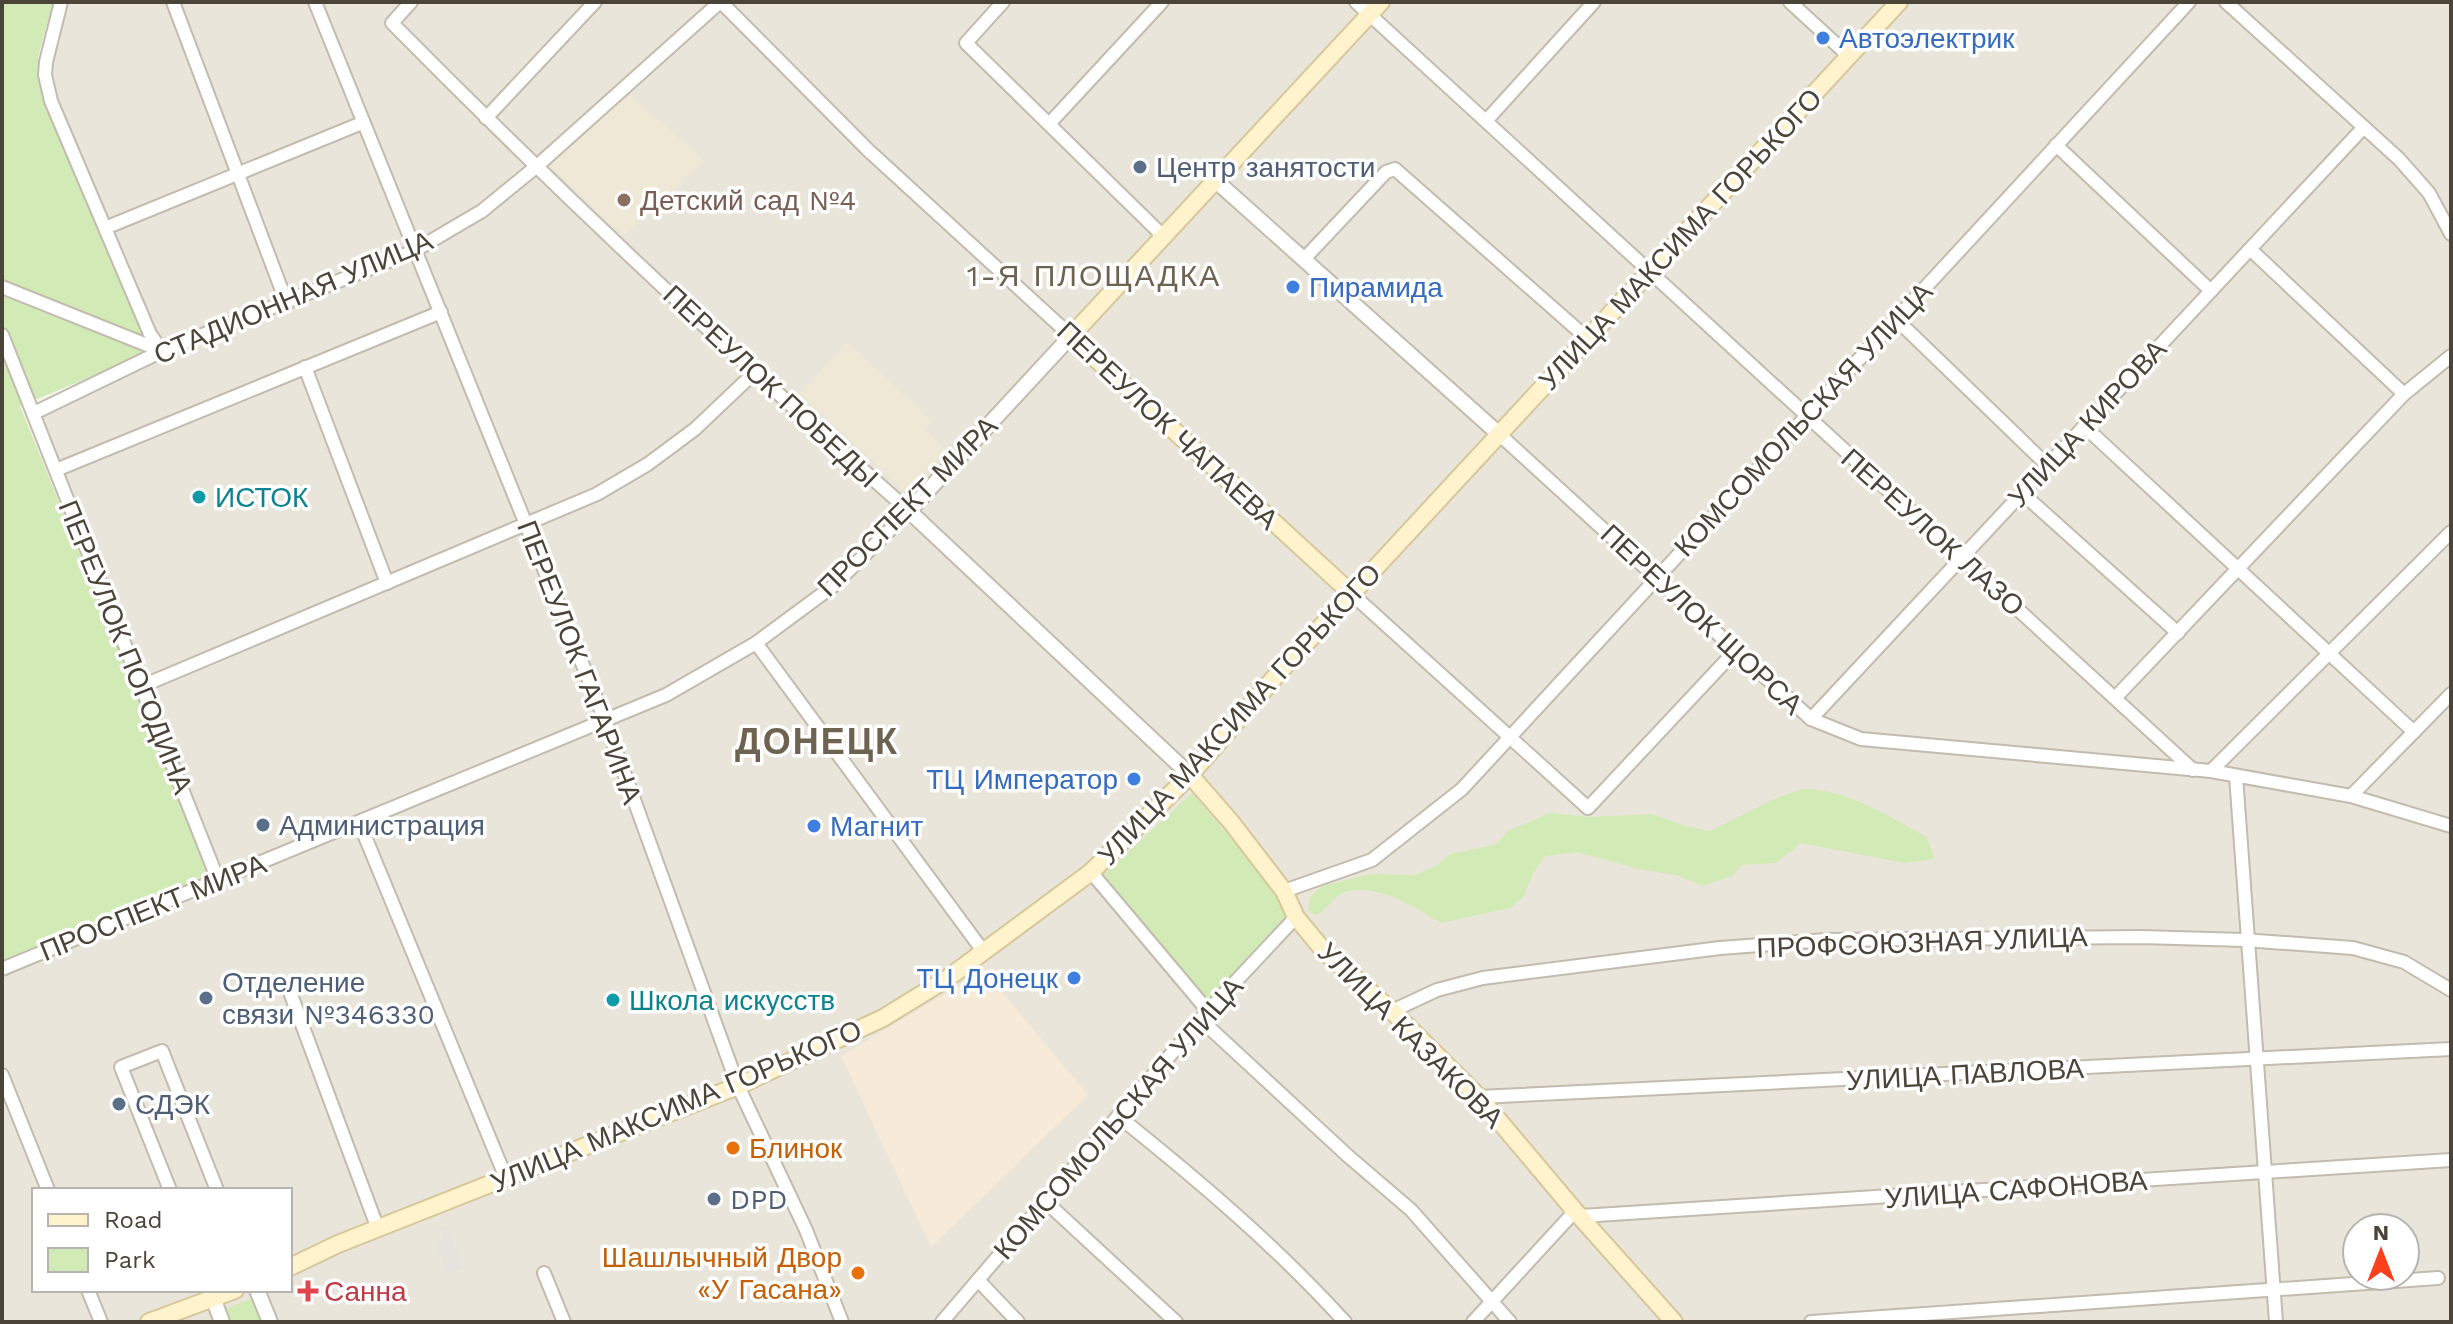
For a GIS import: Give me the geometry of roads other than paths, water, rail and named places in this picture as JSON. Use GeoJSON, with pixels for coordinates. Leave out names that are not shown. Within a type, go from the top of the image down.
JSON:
{"type":"FeatureCollection","features":[{"type":"Feature","properties":{"kind":"main road","name":"УЛИЦА МАКСИМА ГОРЬКОГО"},"geometry":{"type":"LineString","coordinates":[[292,1266],[738,1086],[883,1018],[948,978],[1091,872],[1190,775],[1352,594],[1899,2]]}},
{"type":"Feature","properties":{"kind":"main road","name":"ПРОСПЕКТ МИРА"},"geometry":{"type":"LineString","coordinates":[[1071,336],[1375,8]]}},
{"type":"Feature","properties":{"kind":"main road","name":"ПЕРЕУЛОК ЧАПАЕВА"},"geometry":{"type":"LineString","coordinates":[[1071,336],[1352,594]]}},
{"type":"Feature","properties":{"kind":"main road","name":"УЛИЦА КАЗАКОВА"},"geometry":{"type":"LineString","coordinates":[[1190,775],[1284,891],[1296,917],[1324,951],[1392,1011],[1479,1097],[1674,1322]]}},
{"type":"Feature","properties":{"kind":"main road"},"geometry":{"type":"LineString","coordinates":[[149,1322],[212,1294]]}},
{"type":"Feature","properties":{"kind":"street"},"geometry":{"type":"LineString","coordinates":[[61,2],[46,62],[45,75],[51,101],[150,334],[162,351]]}},
{"type":"Feature","properties":{"kind":"street"},"geometry":{"type":"LineString","coordinates":[[173,2],[287,304]]}},
{"type":"Feature","properties":{"kind":"street","name":"ПЕРЕУЛОК ГАГАРИНА"},"geometry":{"type":"LineString","coordinates":[[315,2],[605,720],[738,1086],[806,1230],[842,1322]]}},
{"type":"Feature","properties":{"kind":"street","name":"ПЕРЕУЛОК ПОБЕДЫ"},"geometry":{"type":"LineString","coordinates":[[411,2],[392,23],[486,118],[753,374],[909,511],[1190,775]]}},
{"type":"Feature","properties":{"kind":"street"},"geometry":{"type":"LineString","coordinates":[[486,118],[595,2]]}},
{"type":"Feature","properties":{"kind":"street","name":"СТАДИОННАЯ УЛИЦА"},"geometry":{"type":"LineString","coordinates":[[34,413],[162,351],[287,304],[414,251],[482,211],[537,166],[720,2]]}},
{"type":"Feature","properties":{"kind":"street","name":"ПЕРЕУЛОК ЧАПАЕВА"},"geometry":{"type":"LineString","coordinates":[[720,2],[868,150],[1071,336]]}},
{"type":"Feature","properties":{"kind":"street"},"geometry":{"type":"LineString","coordinates":[[1003,2],[966,43],[1163,236]]}},
{"type":"Feature","properties":{"kind":"street"},"geometry":{"type":"LineString","coordinates":[[1049,124],[1162,2]]}},
{"type":"Feature","properties":{"kind":"street","name":"ПЕРЕУЛОК ЛАЗО"},"geometry":{"type":"LineString","coordinates":[[1356,2],[1375,8],[1486,121],[1649,273],[2193,770]]}},
{"type":"Feature","properties":{"kind":"street"},"geometry":{"type":"LineString","coordinates":[[1486,121],[1594,2]]}},
{"type":"Feature","properties":{"kind":"street"},"geometry":{"type":"LineString","coordinates":[[1790,2],[1849,56]]}},
{"type":"Feature","properties":{"kind":"street","name":"КОМСОМОЛЬСКАЯ УЛИЦА"},"geometry":{"type":"LineString","coordinates":[[1284,891],[1372,860],[1462,789],[2189,2]]}},
{"type":"Feature","properties":{"kind":"street"},"geometry":{"type":"LineString","coordinates":[[2226,2],[2399,159],[2429,193],[2451,234]]}},
{"type":"Feature","properties":{"kind":"street"},"geometry":{"type":"LineString","coordinates":[[105,228],[362,123]]}},
{"type":"Feature","properties":{"kind":"street","name":"УЛИЦА КИРОВА"},"geometry":{"type":"LineString","coordinates":[[1811,719],[2364,127]]}},
{"type":"Feature","properties":{"kind":"street"},"geometry":{"type":"LineString","coordinates":[[2056,145],[2211,291]]}},
{"type":"Feature","properties":{"kind":"street"},"geometry":{"type":"LineString","coordinates":[[1304,259],[1386,172],[1395,169],[1588,339]]}},
{"type":"Feature","properties":{"kind":"street","name":"ПЕРЕУЛОК ЩОРСА"},"geometry":{"type":"LineString","coordinates":[[1215,180],[1811,719],[1861,739],[2211,771],[2351,796],[2451,826]]}},
{"type":"Feature","properties":{"kind":"street"},"geometry":{"type":"LineString","coordinates":[[2250,249],[2404,394]]}},
{"type":"Feature","properties":{"kind":"street"},"geometry":{"type":"LineString","coordinates":[[2,287],[162,351]]}},
{"type":"Feature","properties":{"kind":"street"},"geometry":{"type":"LineString","coordinates":[[56,470],[441,312]]}},
{"type":"Feature","properties":{"kind":"street"},"geometry":{"type":"LineString","coordinates":[[1896,319],[2048,466]]}},
{"type":"Feature","properties":{"kind":"street","name":"ПЕРЕУЛОК ПОГОДИНА"},"geometry":{"type":"LineString","coordinates":[[2,335],[218,880]]}},
{"type":"Feature","properties":{"kind":"street","name":"ПРОСПЕКТ МИРА"},"geometry":{"type":"LineString","coordinates":[[2,969],[666,695],[756,643],[833,586],[909,511],[1071,336]]}},
{"type":"Feature","properties":{"kind":"street"},"geometry":{"type":"LineString","coordinates":[[2115,698],[2404,394],[2451,356]]}},
{"type":"Feature","properties":{"kind":"street"},"geometry":{"type":"LineString","coordinates":[[305,367],[387,583]]}},
{"type":"Feature","properties":{"kind":"street"},"geometry":{"type":"LineString","coordinates":[[142,686],[597,494],[648,464],[695,429],[753,374]]}},
{"type":"Feature","properties":{"kind":"street"},"geometry":{"type":"LineString","coordinates":[[2084,426],[2414,732]]}},
{"type":"Feature","properties":{"kind":"street"},"geometry":{"type":"LineString","coordinates":[[2022,493],[2178,633]]}},
{"type":"Feature","properties":{"kind":"street"},"geometry":{"type":"LineString","coordinates":[[2211,771],[2451,532]]}},
{"type":"Feature","properties":{"kind":"street","name":"ПЕРЕУЛОК ЧАПАЕВА"},"geometry":{"type":"LineString","coordinates":[[1352,594],[1588,808],[1736,650]]}},
{"type":"Feature","properties":{"kind":"street"},"geometry":{"type":"LineString","coordinates":[[756,643],[983,951]]}},
{"type":"Feature","properties":{"kind":"street"},"geometry":{"type":"LineString","coordinates":[[2351,796],[2451,694]]}},
{"type":"Feature","properties":{"kind":"street"},"geometry":{"type":"LineString","coordinates":[[2236,776],[2276,1322]]}},
{"type":"Feature","properties":{"kind":"street"},"geometry":{"type":"LineString","coordinates":[[359,822],[506,1178]]}},
{"type":"Feature","properties":{"kind":"street"},"geometry":{"type":"LineString","coordinates":[[1091,872],[1204,1015],[1348,1156],[1411,1210],[1510,1322]]}},
{"type":"Feature","properties":{"kind":"street","name":"КОМСОМОЛЬСКАЯ УЛИЦА"},"geometry":{"type":"LineString","coordinates":[[942,1322],[1204,1015],[1296,917]]}},
{"type":"Feature","properties":{"kind":"street","name":"ПРОФСОЮЗНАЯ УЛИЦА"},"geometry":{"type":"LineString","coordinates":[[1392,1011],[1437,990],[1483,978],[1720,948],[1826,940],[2141,937],[2248,940],[2353,948],[2404,962],[2451,990]]}},
{"type":"Feature","properties":{"kind":"street"},"geometry":{"type":"LineString","coordinates":[[287,984],[378,1229]]}},
{"type":"Feature","properties":{"kind":"street","name":"УЛИЦА ПАВЛОВА"},"geometry":{"type":"LineString","coordinates":[[1479,1097],[2451,1049]]}},
{"type":"Feature","properties":{"kind":"street"},"geometry":{"type":"LineString","coordinates":[[169,1188],[121,1067],[162,1051],[216,1188]]}},
{"type":"Feature","properties":{"kind":"street"},"geometry":{"type":"LineString","coordinates":[[2,1075],[47,1188]]}},
{"type":"Feature","properties":{"kind":"street"},"geometry":{"type":"LineString","coordinates":[[1118,1116],[1214,1194],[1312,1286],[1345,1322]]}},
{"type":"Feature","properties":{"kind":"street","name":"УЛИЦА САФОНОВА"},"geometry":{"type":"LineString","coordinates":[[1578,1214],[2451,1160]]}},
{"type":"Feature","properties":{"kind":"street"},"geometry":{"type":"LineString","coordinates":[[1045,1201],[1176,1322]]}},
{"type":"Feature","properties":{"kind":"street"},"geometry":{"type":"LineString","coordinates":[[1473,1322],[1578,1214]]}},
{"type":"Feature","properties":{"kind":"street"},"geometry":{"type":"LineString","coordinates":[[544,1273],[564,1322]]}},
{"type":"Feature","properties":{"kind":"street"},"geometry":{"type":"LineString","coordinates":[[1811,1322],[2438,1278]]}},
{"type":"Feature","properties":{"kind":"street"},"geometry":{"type":"LineString","coordinates":[[978,1280],[1018,1322]]}},
{"type":"Feature","properties":{"kind":"street"},"geometry":{"type":"LineString","coordinates":[[89,1292],[101,1322]]}},
{"type":"Feature","properties":{"kind":"street"},"geometry":{"type":"LineString","coordinates":[[258,1292],[270,1322]]}},
{"type":"Feature","properties":{"kind":"street"},"geometry":{"type":"LineString","coordinates":[[212,1294],[222,1322]]}},
{"type":"Feature","properties":{"kind":"place","name":"Автоэлектрик"},"geometry":{"type":"Point","coordinates":[1823,38]}},
{"type":"Feature","properties":{"kind":"place","name":"Центр занятости"},"geometry":{"type":"Point","coordinates":[1140,167]}},
{"type":"Feature","properties":{"kind":"place","name":"Детский сад №4"},"geometry":{"type":"Point","coordinates":[624,200]}},
{"type":"Feature","properties":{"kind":"place","name":"Пирамида"},"geometry":{"type":"Point","coordinates":[1293,287]}},
{"type":"Feature","properties":{"kind":"place","name":"ИСТОК"},"geometry":{"type":"Point","coordinates":[199,497]}},
{"type":"Feature","properties":{"kind":"place","name":"ТЦ Император"},"geometry":{"type":"Point","coordinates":[1134,779]}},
{"type":"Feature","properties":{"kind":"place","name":"Администрация"},"geometry":{"type":"Point","coordinates":[263,825]}},
{"type":"Feature","properties":{"kind":"place","name":"Магнит"},"geometry":{"type":"Point","coordinates":[814,826]}},
{"type":"Feature","properties":{"kind":"place","name":"ТЦ Донецк"},"geometry":{"type":"Point","coordinates":[1074,978]}},
{"type":"Feature","properties":{"kind":"place","name":"Отделение связи №346330"},"geometry":{"type":"Point","coordinates":[206,998]}},
{"type":"Feature","properties":{"kind":"place","name":"Школа искусств"},"geometry":{"type":"Point","coordinates":[613,1000]}},
{"type":"Feature","properties":{"kind":"place","name":"СДЭК"},"geometry":{"type":"Point","coordinates":[119,1104]}},
{"type":"Feature","properties":{"kind":"place","name":"Блинок"},"geometry":{"type":"Point","coordinates":[733,1148]}},
{"type":"Feature","properties":{"kind":"place","name":"DPD"},"geometry":{"type":"Point","coordinates":[714,1199]}},
{"type":"Feature","properties":{"kind":"place","name":"Шашлычный Двор «У Гасана»"},"geometry":{"type":"Point","coordinates":[858,1273]}},
{"type":"Feature","properties":{"kind":"place","name":"Санна"},"geometry":{"type":"Point","coordinates":[308,1291]}},
{"type":"Feature","properties":{"kind":"district","name":"1-Я ПЛОЩАДКА"},"geometry":{"type":"Point","coordinates":[1094,276]}},
{"type":"Feature","properties":{"kind":"district","name":"ДОНЕЦК"},"geometry":{"type":"Point","coordinates":[817,741]}}]}
